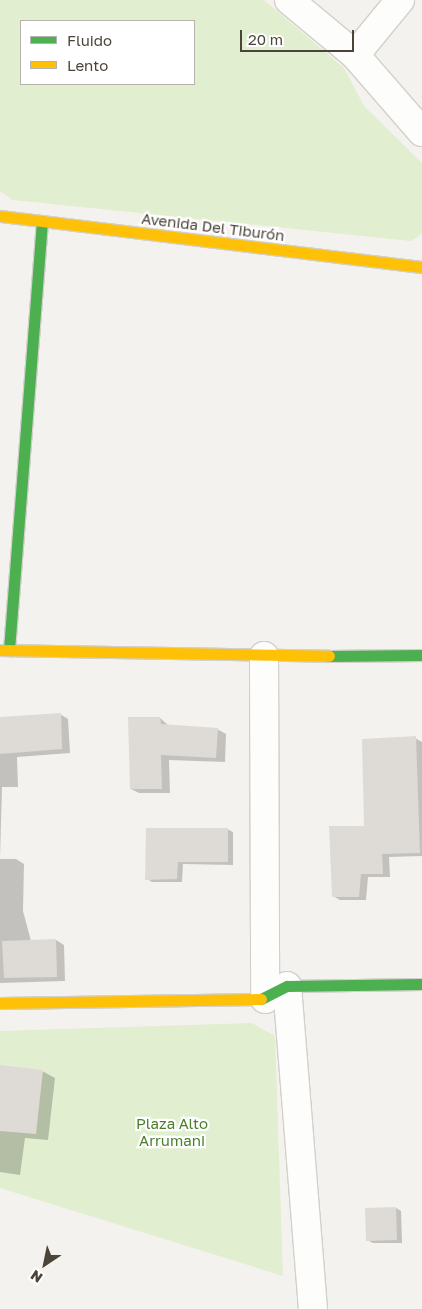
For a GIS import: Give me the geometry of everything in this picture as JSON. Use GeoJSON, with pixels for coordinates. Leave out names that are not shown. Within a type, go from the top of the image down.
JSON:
{"type":"FeatureCollection","features":[{"type":"Feature","properties":{"kind":"street"},"geometry":{"type":"LineString","coordinates":[[289,0],[354,56],[422,132]]}},
{"type":"Feature","properties":{"kind":"street"},"geometry":{"type":"LineString","coordinates":[[354,56],[400,0]]}},
{"type":"Feature","properties":{"kind":"street","name":"Avenida Del Tiburón"},"geometry":{"type":"LineString","coordinates":[[0,216],[422,267]]}},
{"type":"Feature","properties":{"kind":"street"},"geometry":{"type":"LineString","coordinates":[[42,221],[5,650],[264,656],[422,655]]}},
{"type":"Feature","properties":{"kind":"street"},"geometry":{"type":"LineString","coordinates":[[264,656],[276,993],[313,1309]]}},
{"type":"Feature","properties":{"kind":"street"},"geometry":{"type":"LineString","coordinates":[[0,1003],[276,993],[422,984]]}},
{"type":"Feature","properties":{"kind":"green space"},"geometry":{"type":"Polygon","coordinates":[[[0,0],[264,0],[344,68],[364,106],[422,163],[422,234],[411,241],[13,200],[0,191],[0,0]]]}},
{"type":"Feature","properties":{"kind":"green space","name":"Plaza Alto Arrumani"},"geometry":{"type":"Polygon","coordinates":[[[252,1023],[275,1036],[283,1276],[0,1188],[0,1031],[252,1023]]]}},
{"type":"Feature","properties":{"kind":"building"},"geometry":{"type":"Polygon","coordinates":[[[61,713],[62,749],[0,754],[0,717],[61,713]]]}},
{"type":"Feature","properties":{"kind":"building"},"geometry":{"type":"Polygon","coordinates":[[[128,717],[160,717],[161,724],[218,728],[216,758],[161,755],[162,789],[130,789],[128,717]]]}},
{"type":"Feature","properties":{"kind":"building"},"geometry":{"type":"Polygon","coordinates":[[[416,736],[420,853],[382,854],[383,874],[361,874],[359,897],[332,897],[329,826],[364,826],[362,739],[416,736]]]}},
{"type":"Feature","properties":{"kind":"building"},"geometry":{"type":"Polygon","coordinates":[[[146,828],[228,828],[228,862],[178,862],[177,879],[145,880],[146,828]]]}},
{"type":"Feature","properties":{"kind":"building"},"geometry":{"type":"Polygon","coordinates":[[[56,939],[57,977],[4,978],[2,941],[56,939]]]}},
{"type":"Feature","properties":{"kind":"building"},"geometry":{"type":"Polygon","coordinates":[[[0,1065],[43,1070],[36,1134],[0,1131],[0,1065]]]}},
{"type":"Feature","properties":{"kind":"building"},"geometry":{"type":"Polygon","coordinates":[[[396,1207],[397,1240],[366,1241],[365,1208],[396,1207]]]}},
{"type":"Feature","properties":{"kind":"traffic: fast"},"geometry":{"type":"LineString","coordinates":[[9,650],[42,221]]}},
{"type":"Feature","properties":{"kind":"traffic: fast"},"geometry":{"type":"LineString","coordinates":[[329,656],[422,655]]}},
{"type":"Feature","properties":{"kind":"traffic: fast"},"geometry":{"type":"LineString","coordinates":[[261,999],[287,986],[422,984]]}},
{"type":"Feature","properties":{"kind":"traffic: slow"},"geometry":{"type":"LineString","coordinates":[[0,216],[422,267]]}},
{"type":"Feature","properties":{"kind":"traffic: slow"},"geometry":{"type":"LineString","coordinates":[[0,650],[329,656]]}},
{"type":"Feature","properties":{"kind":"traffic: slow"},"geometry":{"type":"LineString","coordinates":[[0,1003],[261,999]]}}]}
